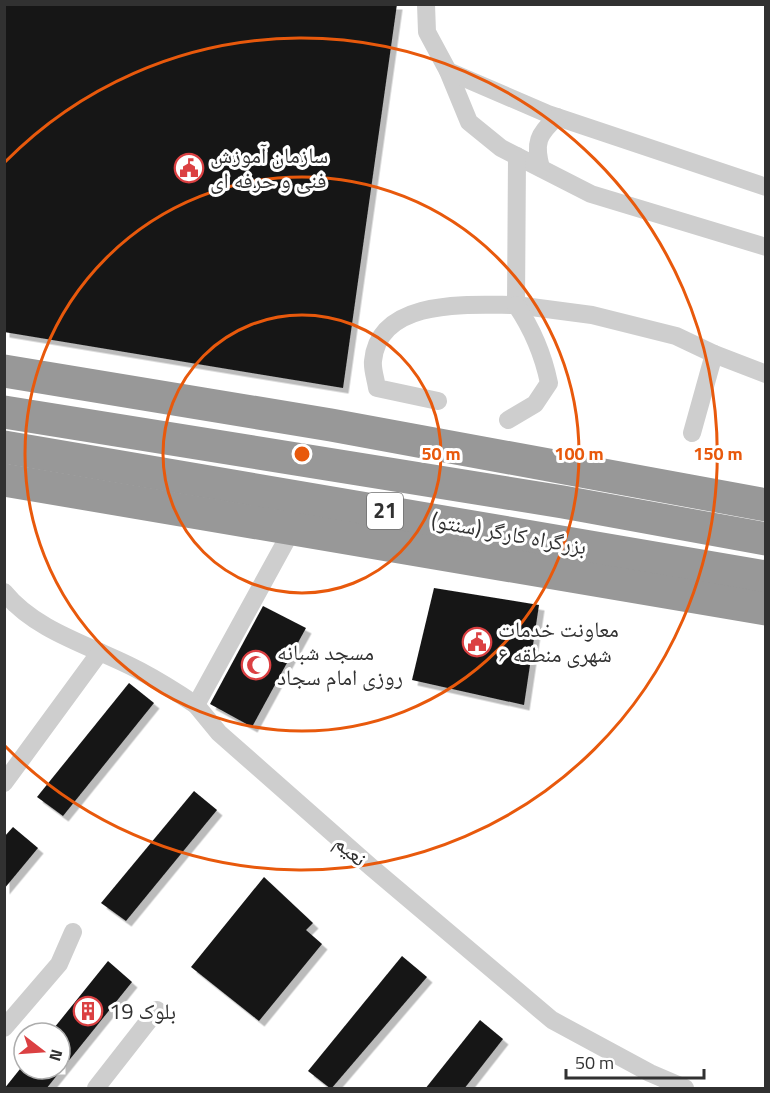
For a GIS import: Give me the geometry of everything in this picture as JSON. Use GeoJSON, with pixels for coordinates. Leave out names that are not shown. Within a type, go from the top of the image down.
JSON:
{"type":"FeatureCollection","features":[{"type":"Feature","properties":{"kind":"highway"},"geometry":{"type":"LineString","coordinates":[[4,371],[331,425],[765,505]]}},
{"type":"Feature","properties":{"kind":"highway","name":"بزرگراه کارگر (سنتو)"},"geometry":{"type":"LineString","coordinates":[[4,412],[563,502],[765,540]]}},
{"type":"Feature","properties":{"kind":"highway","name":"بزرگراه کارگر (سنتو)"},"geometry":{"type":"LineString","coordinates":[[4,447],[765,577]]}},
{"type":"Feature","properties":{"kind":"highway"},"geometry":{"type":"LineString","coordinates":[[4,480],[765,609]]}},
{"type":"Feature","properties":{"kind":"street"},"geometry":{"type":"LineString","coordinates":[[426,4],[427,32],[448,71],[468,122],[501,148],[591,194],[765,247]]}},
{"type":"Feature","properties":{"kind":"street"},"geometry":{"type":"LineString","coordinates":[[448,71],[557,117],[765,187]]}},
{"type":"Feature","properties":{"kind":"street"},"geometry":{"type":"LineString","coordinates":[[541,168],[537,153],[541,132],[557,117]]}},
{"type":"Feature","properties":{"kind":"street"},"geometry":{"type":"LineString","coordinates":[[508,420],[534,404],[549,383],[544,357],[530,325],[516,305],[517,156]]}},
{"type":"Feature","properties":{"kind":"street"},"geometry":{"type":"LineString","coordinates":[[438,401],[377,388],[373,361],[383,333],[415,312],[444,305],[516,305],[592,315],[676,336],[765,374]]}},
{"type":"Feature","properties":{"kind":"street"},"geometry":{"type":"LineString","coordinates":[[692,433],[714,354]]}},
{"type":"Feature","properties":{"kind":"street"},"geometry":{"type":"LineString","coordinates":[[196,705],[292,530]]}},
{"type":"Feature","properties":{"kind":"street","name":"نعیم"},"geometry":{"type":"LineString","coordinates":[[4,592],[14,605],[74,642],[100,651],[141,671],[196,705],[219,733],[237,749],[552,1020],[650,1073],[685,1089]]}},
{"type":"Feature","properties":{"kind":"street"},"geometry":{"type":"LineString","coordinates":[[4,783],[100,651]]}},
{"type":"Feature","properties":{"kind":"street"},"geometry":{"type":"LineString","coordinates":[[4,1028],[59,964],[73,932]]}},
{"type":"Feature","properties":{"kind":"street"},"geometry":{"type":"LineString","coordinates":[[96,1089],[157,1010]]}},
{"type":"Feature","properties":{"kind":"building","name":"سازمان آموزش فنی و حرفه ای"},"geometry":{"type":"Polygon","coordinates":[[[4,4],[397,4],[343,388],[4,332],[4,4]]]}},
{"type":"Feature","properties":{"kind":"building","name":"معاونت خدمات شهری منطقه ۶"},"geometry":{"type":"Polygon","coordinates":[[[434,588],[539,605],[524,705],[412,680],[434,588]]]}},
{"type":"Feature","properties":{"kind":"building","name":"مسجد شبانه روزی امام سجاد"},"geometry":{"type":"Polygon","coordinates":[[[263,606],[306,628],[252,727],[210,704],[263,606]]]}},
{"type":"Feature","properties":{"kind":"building"},"geometry":{"type":"Polygon","coordinates":[[[129,683],[154,703],[63,816],[37,797],[129,683]]]}},
{"type":"Feature","properties":{"kind":"building"},"geometry":{"type":"Polygon","coordinates":[[[194,791],[217,810],[126,921],[101,903],[194,791]]]}},
{"type":"Feature","properties":{"kind":"building"},"geometry":{"type":"Polygon","coordinates":[[[13,827],[38,848],[4,889],[4,837],[13,827]]]}},
{"type":"Feature","properties":{"kind":"building"},"geometry":{"type":"Polygon","coordinates":[[[264,877],[313,923],[306,930],[322,944],[259,1021],[191,967],[264,877]]]}},
{"type":"Feature","properties":{"kind":"building"},"geometry":{"type":"Polygon","coordinates":[[[402,956],[427,977],[331,1089],[308,1071],[402,956]]]}},
{"type":"Feature","properties":{"kind":"building","name":"بلوک 19"},"geometry":{"type":"Polygon","coordinates":[[[108,961],[132,982],[72,1057],[72,1021],[60,1021],[108,961]]]}},
{"type":"Feature","properties":{"kind":"building"},"geometry":{"type":"Polygon","coordinates":[[[480,1020],[503,1039],[464,1089],[425,1089],[480,1020]]]}},
{"type":"Feature","properties":{"kind":"building","name":"بلوک 19"},"geometry":{"type":"Polygon","coordinates":[[[12,1079],[12,1081],[52,1081],[46,1089],[4,1089],[12,1079]]]}},
{"type":"Feature","properties":{"kind":"place","name":"سازمان آموزش فنی و حرفه ای"},"geometry":{"type":"Point","coordinates":[189,168]}},
{"type":"Feature","properties":{"kind":"place","name":"معاونت خدمات شهری منطقه ۶"},"geometry":{"type":"Point","coordinates":[477,642]}},
{"type":"Feature","properties":{"kind":"place","name":"مسجد شبانه روزی امام سجاد"},"geometry":{"type":"Point","coordinates":[256,665]}},
{"type":"Feature","properties":{"kind":"place","name":"بلوک 19"},"geometry":{"type":"Point","coordinates":[88,1011]}}]}
